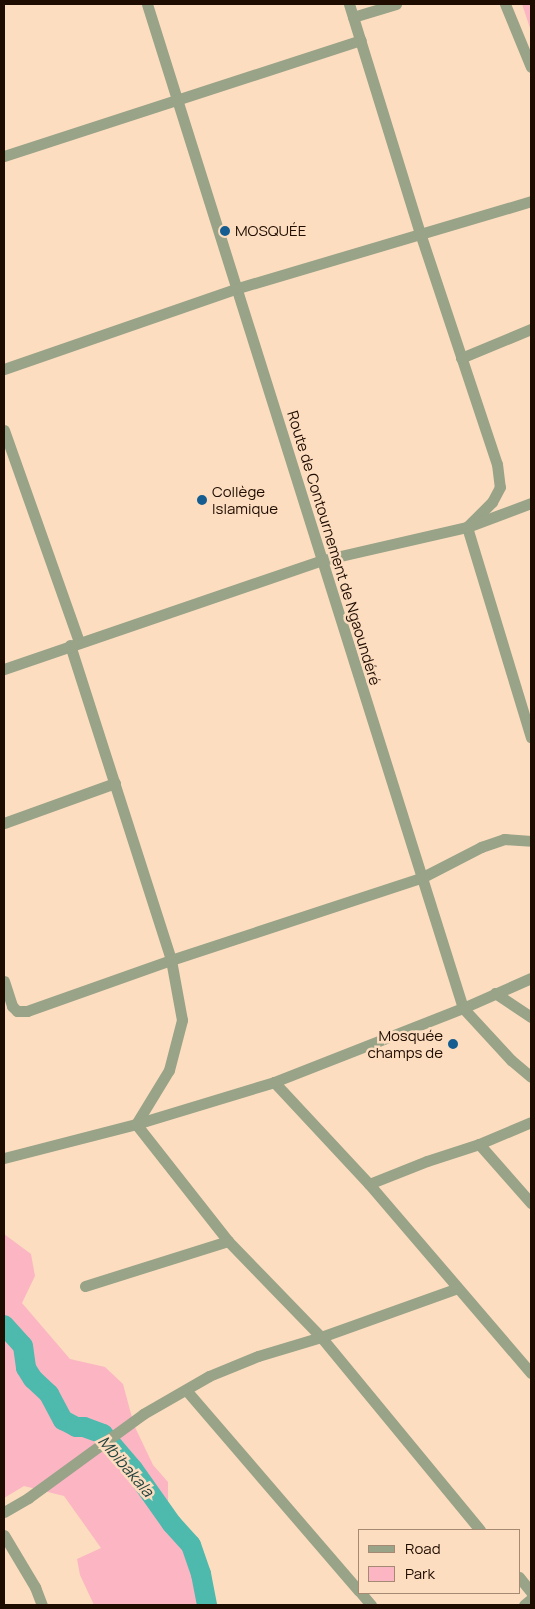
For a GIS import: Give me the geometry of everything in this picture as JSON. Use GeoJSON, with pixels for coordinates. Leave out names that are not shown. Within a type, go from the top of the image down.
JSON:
{"type":"FeatureCollection","features":[{"type":"Feature","properties":{"kind":"street","name":"Route de Contournement de Ngaoundéré"},"geometry":{"type":"LineString","coordinates":[[147,4],[238,288],[463,1008],[511,1060],[531,1077]]}},
{"type":"Feature","properties":{"kind":"street"},"geometry":{"type":"LineString","coordinates":[[349,4],[420,233],[497,464],[500,487],[492,502],[467,526]]}},
{"type":"Feature","properties":{"kind":"street"},"geometry":{"type":"LineString","coordinates":[[353,16],[396,4]]}},
{"type":"Feature","properties":{"kind":"street"},"geometry":{"type":"LineString","coordinates":[[505,4],[531,67]]}},
{"type":"Feature","properties":{"kind":"street"},"geometry":{"type":"LineString","coordinates":[[4,156],[361,40]]}},
{"type":"Feature","properties":{"kind":"street"},"geometry":{"type":"LineString","coordinates":[[4,369],[238,288],[531,201]]}},
{"type":"Feature","properties":{"kind":"street"},"geometry":{"type":"LineString","coordinates":[[461,358],[531,330]]}},
{"type":"Feature","properties":{"kind":"street"},"geometry":{"type":"LineString","coordinates":[[4,430],[75,644],[115,783],[171,960],[182,1020],[178,1042],[170,1070],[136,1124]]}},
{"type":"Feature","properties":{"kind":"street"},"geometry":{"type":"LineString","coordinates":[[4,669],[323,560],[467,526],[531,504]]}},
{"type":"Feature","properties":{"kind":"street"},"geometry":{"type":"LineString","coordinates":[[467,526],[531,738]]}},
{"type":"Feature","properties":{"kind":"street"},"geometry":{"type":"LineString","coordinates":[[4,823],[115,783]]}},
{"type":"Feature","properties":{"kind":"street"},"geometry":{"type":"LineString","coordinates":[[4,981],[12,1006],[17,1012],[27,1011],[171,960],[421,878],[481,847],[504,839],[531,841]]}},
{"type":"Feature","properties":{"kind":"street"},"geometry":{"type":"LineString","coordinates":[[4,1158],[136,1124],[274,1082],[463,1008],[531,978]]}},
{"type":"Feature","properties":{"kind":"street"},"geometry":{"type":"LineString","coordinates":[[495,993],[531,1017]]}},
{"type":"Feature","properties":{"kind":"street"},"geometry":{"type":"LineString","coordinates":[[274,1082],[369,1184],[531,1373]]}},
{"type":"Feature","properties":{"kind":"street"},"geometry":{"type":"LineString","coordinates":[[369,1184],[427,1160],[480,1144],[531,1122]]}},
{"type":"Feature","properties":{"kind":"street"},"geometry":{"type":"LineString","coordinates":[[136,1124],[228,1241],[321,1337],[479,1529]]}},
{"type":"Feature","properties":{"kind":"street"},"geometry":{"type":"LineString","coordinates":[[480,1144],[531,1203]]}},
{"type":"Feature","properties":{"kind":"street"},"geometry":{"type":"LineString","coordinates":[[86,1286],[228,1241]]}},
{"type":"Feature","properties":{"kind":"street"},"geometry":{"type":"LineString","coordinates":[[4,1512],[28,1498],[143,1414],[209,1376],[258,1356],[321,1337],[458,1288]]}},
{"type":"Feature","properties":{"kind":"street"},"geometry":{"type":"LineString","coordinates":[[186,1390],[358,1590]]}},
{"type":"Feature","properties":{"kind":"street"},"geometry":{"type":"LineString","coordinates":[[4,1535],[35,1587],[42,1605]]}},
{"type":"Feature","properties":{"kind":"street"},"geometry":{"type":"LineString","coordinates":[[520,1578],[531,1592]]}},
{"type":"Feature","properties":{"kind":"street"},"geometry":{"type":"LineString","coordinates":[[362,1594],[371,1605]]}},
{"type":"Feature","properties":{"kind":"street"},"geometry":{"type":"LineString","coordinates":[[524,1605],[531,1599]]}},
{"type":"Feature","properties":{"kind":"green space"},"geometry":{"type":"Polygon","coordinates":[[[522,4],[531,4],[531,31],[522,4]]]}},
{"type":"Feature","properties":{"kind":"green space","name":"Mbibakala"},"geometry":{"type":"Polygon","coordinates":[[[4,1234],[31,1254],[35,1276],[22,1303],[70,1359],[105,1367],[123,1384],[134,1425],[153,1465],[168,1482],[168,1516],[197,1543],[215,1605],[94,1605],[80,1575],[77,1559],[101,1548],[64,1496],[24,1486],[4,1498],[4,1234]]]}},
{"type":"Feature","properties":{"kind":"waterway","name":"Mbibakala"},"geometry":{"type":"LineString","coordinates":[[4,1325],[23,1346],[26,1368],[33,1379],[49,1394],[63,1420],[76,1427],[84,1427],[103,1434],[133,1469],[172,1524],[191,1545],[201,1574],[207,1605]]}},
{"type":"Feature","properties":{"kind":"place","name":"MOSQUÉE"},"geometry":{"type":"Point","coordinates":[225,231]}},
{"type":"Feature","properties":{"kind":"place","name":"Collège Islamique"},"geometry":{"type":"Point","coordinates":[202,500]}},
{"type":"Feature","properties":{"kind":"place","name":"Mosquée champs de"},"geometry":{"type":"Point","coordinates":[453,1044]}}]}
